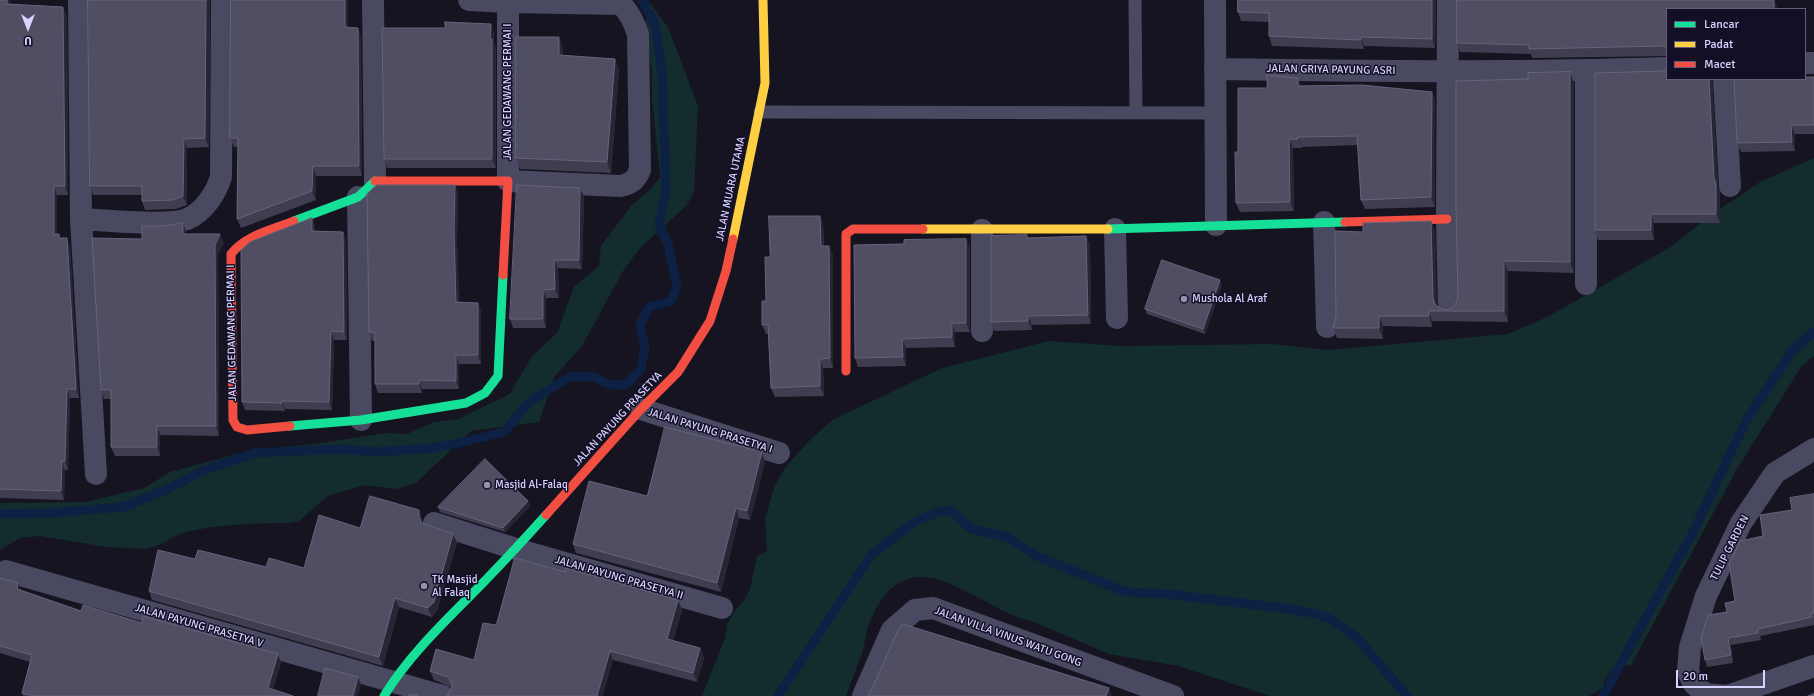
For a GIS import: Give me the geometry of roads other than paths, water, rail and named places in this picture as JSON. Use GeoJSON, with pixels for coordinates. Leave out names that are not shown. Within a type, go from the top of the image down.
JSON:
{"type":"FeatureCollection","features":[{"type":"Feature","properties":{"kind":"street"},"geometry":{"type":"LineString","coordinates":[[79,0],[81,219],[96,474]]}},
{"type":"Feature","properties":{"kind":"street"},"geometry":{"type":"LineString","coordinates":[[81,219],[168,222],[188,219],[204,207],[217,189],[221,177],[222,0]]}},
{"type":"Feature","properties":{"kind":"street"},"geometry":{"type":"LineString","coordinates":[[373,0],[375,182],[508,181],[621,186],[630,184],[636,179],[640,170],[638,34],[634,21],[612,2],[508,2],[469,0]]}},
{"type":"Feature","properties":{"kind":"street"},"geometry":{"type":"LineString","coordinates":[[1215,0],[1216,225]]}},
{"type":"Feature","properties":{"kind":"street"},"geometry":{"type":"LineString","coordinates":[[1448,0],[1447,219],[1449,308]]}},
{"type":"Feature","properties":{"kind":"street","name":"JALAN GEDAWANG PERMAI I"},"geometry":{"type":"LineString","coordinates":[[375,182],[358,197],[247,239],[239,244],[231,254],[233,420],[237,427],[247,430],[361,420],[466,402],[481,397],[492,388],[498,376],[508,181],[508,2]]}},
{"type":"Feature","properties":{"kind":"street","name":"JALAN MUARA UTAMA"},"geometry":{"type":"LineString","coordinates":[[678,372],[710,321],[724,278],[765,83],[760,5]]}},
{"type":"Feature","properties":{"kind":"street","name":"JALAN GRIYA PAYUNG ASRI"},"geometry":{"type":"LineString","coordinates":[[1215,69],[1448,72],[1586,71],[1666,68]]}},
{"type":"Feature","properties":{"kind":"street"},"geometry":{"type":"LineString","coordinates":[[1586,71],[1586,284]]}},
{"type":"Feature","properties":{"kind":"street"},"geometry":{"type":"LineString","coordinates":[[1724,80],[1730,186]]}},
{"type":"Feature","properties":{"kind":"street"},"geometry":{"type":"LineString","coordinates":[[358,197],[361,420]]}},
{"type":"Feature","properties":{"kind":"street"},"geometry":{"type":"LineString","coordinates":[[846,371],[845,242],[849,231],[853,229],[1114,229],[1447,219]]}},
{"type":"Feature","properties":{"kind":"street"},"geometry":{"type":"LineString","coordinates":[[1324,222],[1327,327]]}},
{"type":"Feature","properties":{"kind":"street"},"geometry":{"type":"LineString","coordinates":[[1114,229],[1116,318]]}},
{"type":"Feature","properties":{"kind":"street"},"geometry":{"type":"LineString","coordinates":[[982,230],[982,331]]}},
{"type":"Feature","properties":{"kind":"street","name":"JALAN PAYUNG PRASETYA"},"geometry":{"type":"LineString","coordinates":[[388,688],[437,629],[516,549],[642,409],[678,372]]}},
{"type":"Feature","properties":{"kind":"street","name":"JALAN PAYUNG PRASETYA I"},"geometry":{"type":"LineString","coordinates":[[642,409],[779,453]]}},
{"type":"Feature","properties":{"kind":"street","name":"TULIP GARDEN"},"geometry":{"type":"LineString","coordinates":[[1728,696],[1705,694],[1694,684],[1688,672],[1690,647],[1706,596],[1741,523],[1775,473],[1814,449]]}},
{"type":"Feature","properties":{"kind":"street","name":"JALAN PAYUNG PRASETYA II"},"geometry":{"type":"LineString","coordinates":[[434,523],[516,549],[722,608]]}},
{"type":"Feature","properties":{"kind":"street","name":"JALAN PAYUNG PRASETYA V"},"geometry":{"type":"LineString","coordinates":[[6,571],[388,688],[443,696]]}},
{"type":"Feature","properties":{"kind":"street","name":"JALAN VILLA VINUS WATU GONG"},"geometry":{"type":"LineString","coordinates":[[863,696],[892,630],[915,610],[933,608],[1149,692],[1173,696]]}},
{"type":"Feature","properties":{"kind":"street"},"geometry":{"type":"LineString","coordinates":[[1728,696],[1814,666]]}},
{"type":"Feature","properties":{"kind":"lane"},"geometry":{"type":"LineString","coordinates":[[1135,0],[1136,113]]}},
{"type":"Feature","properties":{"kind":"lane"},"geometry":{"type":"LineString","coordinates":[[760,112],[1215,113]]}},
{"type":"Feature","properties":{"kind":"waterway"},"geometry":{"type":"LineString","coordinates":[[0,514],[50,513],[124,507],[165,490],[202,471],[255,453],[340,449],[379,452],[433,448],[459,443],[504,432],[529,402],[570,377],[592,376],[608,384],[626,385],[641,369],[645,347],[640,325],[649,307],[671,301],[677,287],[668,244],[659,225],[666,190],[662,73],[655,23],[642,0]]}},
{"type":"Feature","properties":{"kind":"waterway"},"geometry":{"type":"LineString","coordinates":[[1603,696],[1692,534],[1747,419],[1793,350],[1814,332]]}},
{"type":"Feature","properties":{"kind":"waterway"},"geometry":{"type":"LineString","coordinates":[[778,696],[871,555],[913,523],[938,512],[952,511],[971,529],[1005,536],[1039,557],[1126,592],[1167,594],[1290,609],[1318,614],[1332,620],[1356,637],[1407,696]]}},
{"type":"Feature","properties":{"kind":"place","name":"Mushola Al Araf"},"geometry":{"type":"Point","coordinates":[1184,299]}},
{"type":"Feature","properties":{"kind":"place","name":"Masjid Al-Falaq"},"geometry":{"type":"Point","coordinates":[487,485]}},
{"type":"Feature","properties":{"kind":"place","name":"TK Masjid Al Falaq"},"geometry":{"type":"Point","coordinates":[424,586]}}]}
